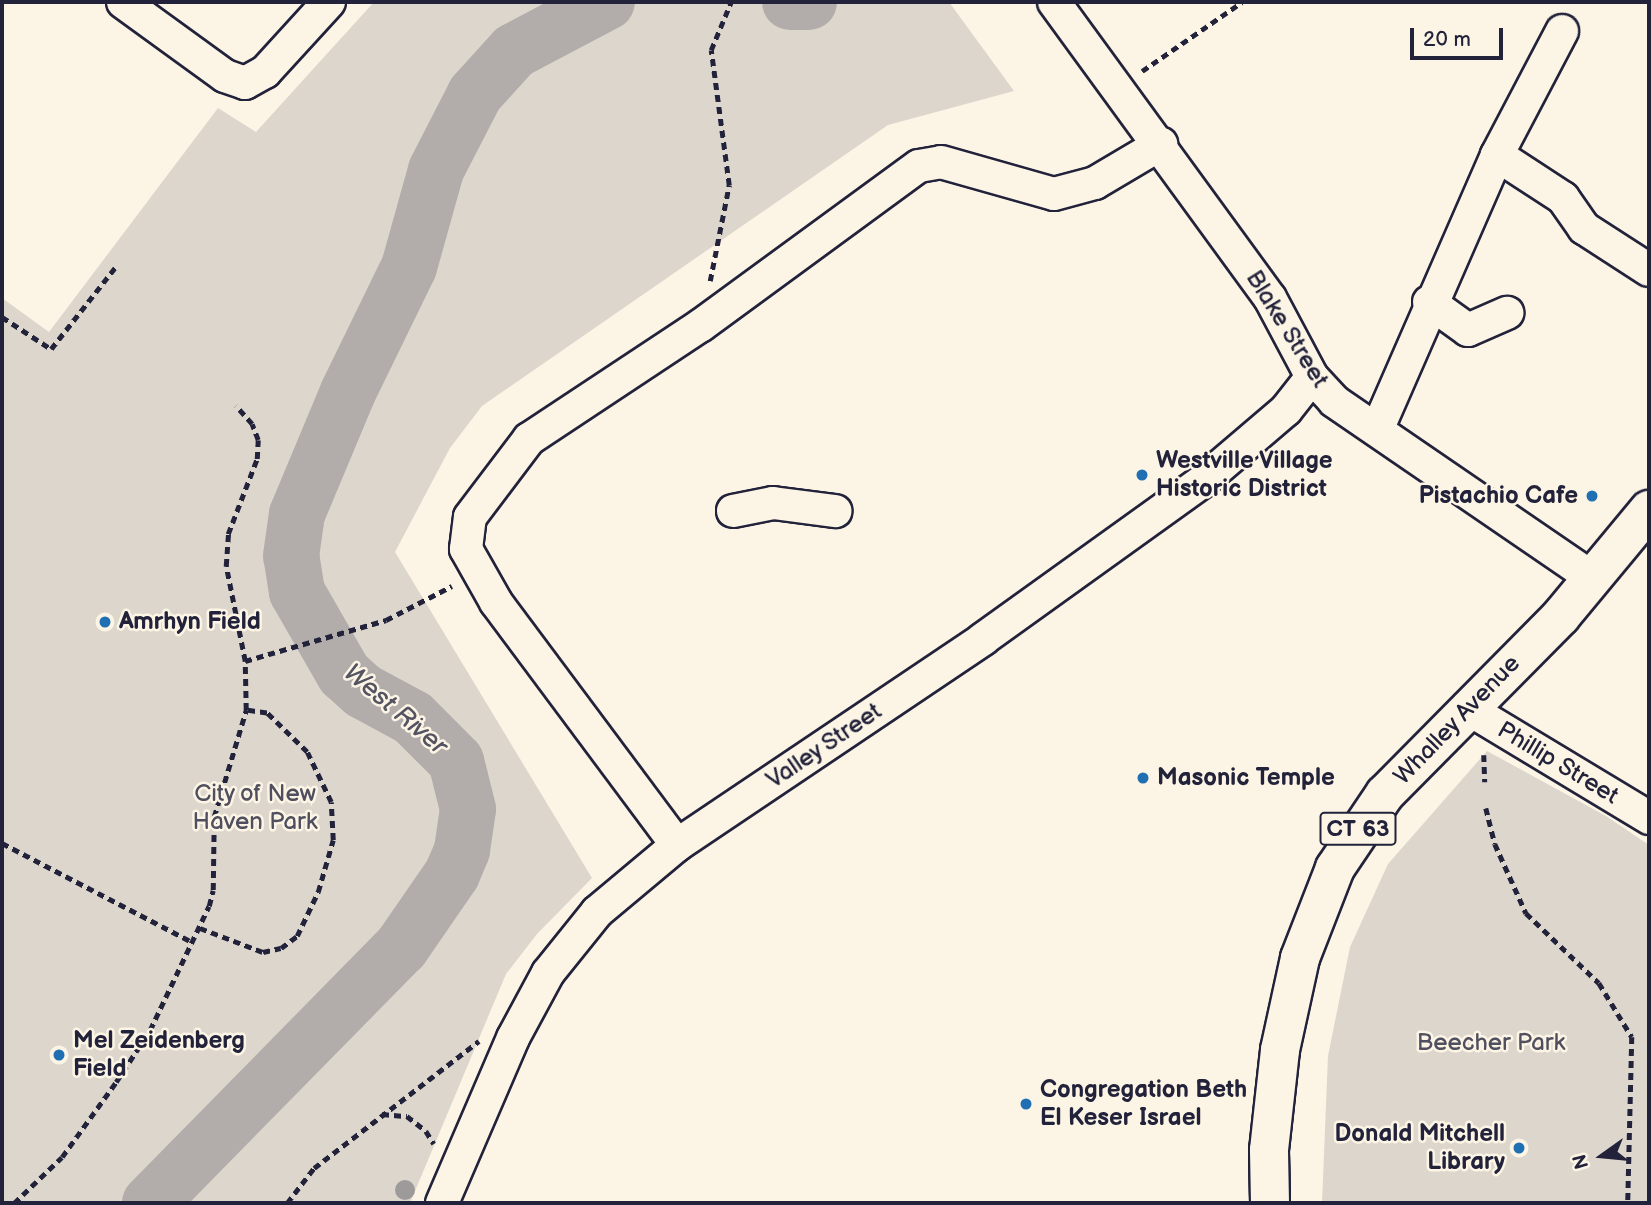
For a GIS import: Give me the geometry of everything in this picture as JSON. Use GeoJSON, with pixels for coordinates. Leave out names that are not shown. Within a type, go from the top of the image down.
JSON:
{"type":"FeatureCollection","features":[{"type":"Feature","properties":{"kind":"main road","name":"Whalley Avenue"},"geometry":{"type":"LineString","coordinates":[[1270,1203],[1269,1150],[1280,1050],[1314,917],[1358,828],[1467,708],[1594,579],[1649,510]]}},
{"type":"Feature","properties":{"kind":"street"},"geometry":{"type":"LineString","coordinates":[[123,2],[225,76],[245,83],[265,72],[328,2]]}},
{"type":"Feature","properties":{"kind":"street","name":"Blake Street"},"geometry":{"type":"LineString","coordinates":[[1054,2],[1127,81],[1161,144],[1270,298],[1312,377],[1334,401],[1594,579]]}},
{"type":"Feature","properties":{"kind":"street"},"geometry":{"type":"LineString","coordinates":[[1377,430],[1429,302],[1497,155],[1562,31]]}},
{"type":"Feature","properties":{"kind":"street"},"geometry":{"type":"LineString","coordinates":[[677,845],[638,797],[478,572],[466,549],[470,517],[529,439],[700,326],[919,166],[940,162],[1054,194],[1095,183],[1161,144]]}},
{"type":"Feature","properties":{"kind":"street"},"geometry":{"type":"LineString","coordinates":[[1497,155],[1563,198],[1584,228],[1649,270]]}},
{"type":"Feature","properties":{"kind":"street"},"geometry":{"type":"LineString","coordinates":[[1429,302],[1468,330],[1507,313]]}},
{"type":"Feature","properties":{"kind":"street","name":"Valley Street"},"geometry":{"type":"LineString","coordinates":[[442,1203],[513,1038],[548,973],[597,912],[677,845],[1117,545],[1254,439],[1312,377]]}},
{"type":"Feature","properties":{"kind":"street"},"geometry":{"type":"LineString","coordinates":[[733,511],[773,503],[835,511]]}},
{"type":"Feature","properties":{"kind":"street","name":"Phillip Street"},"geometry":{"type":"LineString","coordinates":[[1467,708],[1649,818]]}},
{"type":"Feature","properties":{"kind":"path"},"geometry":{"type":"LineString","coordinates":[[700,326],[729,185],[720,90],[711,64],[718,32],[732,2]]}},
{"type":"Feature","properties":{"kind":"path"},"geometry":{"type":"LineString","coordinates":[[1127,81],[1242,2]]}},
{"type":"Feature","properties":{"kind":"path"},"geometry":{"type":"LineString","coordinates":[[2,317],[51,349],[117,265]]}},
{"type":"Feature","properties":{"kind":"path"},"geometry":{"type":"LineString","coordinates":[[14,1203],[62,1157],[150,1030],[194,943],[214,890],[214,817],[246,710],[245,661],[227,555],[228,534],[257,459],[258,440],[252,424],[236,406]]}},
{"type":"Feature","properties":{"kind":"path"},"geometry":{"type":"LineString","coordinates":[[245,661],[386,620],[478,572]]}},
{"type":"Feature","properties":{"kind":"path"},"geometry":{"type":"LineString","coordinates":[[200,928],[263,952],[281,948],[297,936],[318,892],[333,839],[331,802],[306,752],[267,713],[246,710]]}},
{"type":"Feature","properties":{"kind":"path"},"geometry":{"type":"LineString","coordinates":[[1484,754],[1485,782]]}},
{"type":"Feature","properties":{"kind":"path"},"geometry":{"type":"LineString","coordinates":[[1486,808],[1495,844],[1526,913],[1599,983],[1632,1037],[1628,1203]]}},
{"type":"Feature","properties":{"kind":"path"},"geometry":{"type":"LineString","coordinates":[[2,843],[194,943]]}},
{"type":"Feature","properties":{"kind":"path"},"geometry":{"type":"LineString","coordinates":[[286,1203],[314,1168],[476,1040],[481,1042]]}},
{"type":"Feature","properties":{"kind":"path"},"geometry":{"type":"LineString","coordinates":[[381,1114],[407,1116],[417,1122],[436,1152]]}},
{"type":"Feature","properties":{"kind":"green space","name":"City of New Haven Park"},"geometry":{"type":"Polygon","coordinates":[[[374,2],[949,2],[1014,91],[888,125],[482,406],[450,448],[395,552],[592,878],[537,934],[506,974],[410,1203],[2,1203],[2,298],[49,332],[218,108],[256,132],[374,2]]]}},
{"type":"Feature","properties":{"kind":"green space","name":"Beecher Park"},"geometry":{"type":"Polygon","coordinates":[[[1487,751],[1606,816],[1649,845],[1649,1203],[1322,1203],[1328,1056],[1350,947],[1388,864],[1487,751]]]}},
{"type":"Feature","properties":{"kind":"waterway","name":"West River"},"geometry":{"type":"LineString","coordinates":[[150,1203],[401,948],[452,874],[462,850],[468,809],[456,761],[413,718],[363,691],[344,674],[297,592],[291,556],[297,514],[348,392],[409,267],[436,170],[475,94],[514,51],[607,2]]}},
{"type":"Feature","properties":{"kind":"waterway","name":"West River"},"geometry":{"type":"LineString","coordinates":[[790,2],[809,2]]}},
{"type":"Feature","properties":{"kind":"place","name":"Westville Village Historic District"},"geometry":{"type":"Point","coordinates":[1142,475]}},
{"type":"Feature","properties":{"kind":"place","name":"Pistachio Cafe"},"geometry":{"type":"Point","coordinates":[1592,496]}},
{"type":"Feature","properties":{"kind":"place","name":"Amrhyn Field"},"geometry":{"type":"Point","coordinates":[105,622]}},
{"type":"Feature","properties":{"kind":"place","name":"Masonic Temple"},"geometry":{"type":"Point","coordinates":[1143,778]}},
{"type":"Feature","properties":{"kind":"place","name":"Mel Zeidenberg Field"},"geometry":{"type":"Point","coordinates":[59,1055]}},
{"type":"Feature","properties":{"kind":"place","name":"Congregation Beth El Keser Israel"},"geometry":{"type":"Point","coordinates":[1026,1104]}},
{"type":"Feature","properties":{"kind":"place","name":"Donald Mitchell Library"},"geometry":{"type":"Point","coordinates":[1519,1148]}}]}
